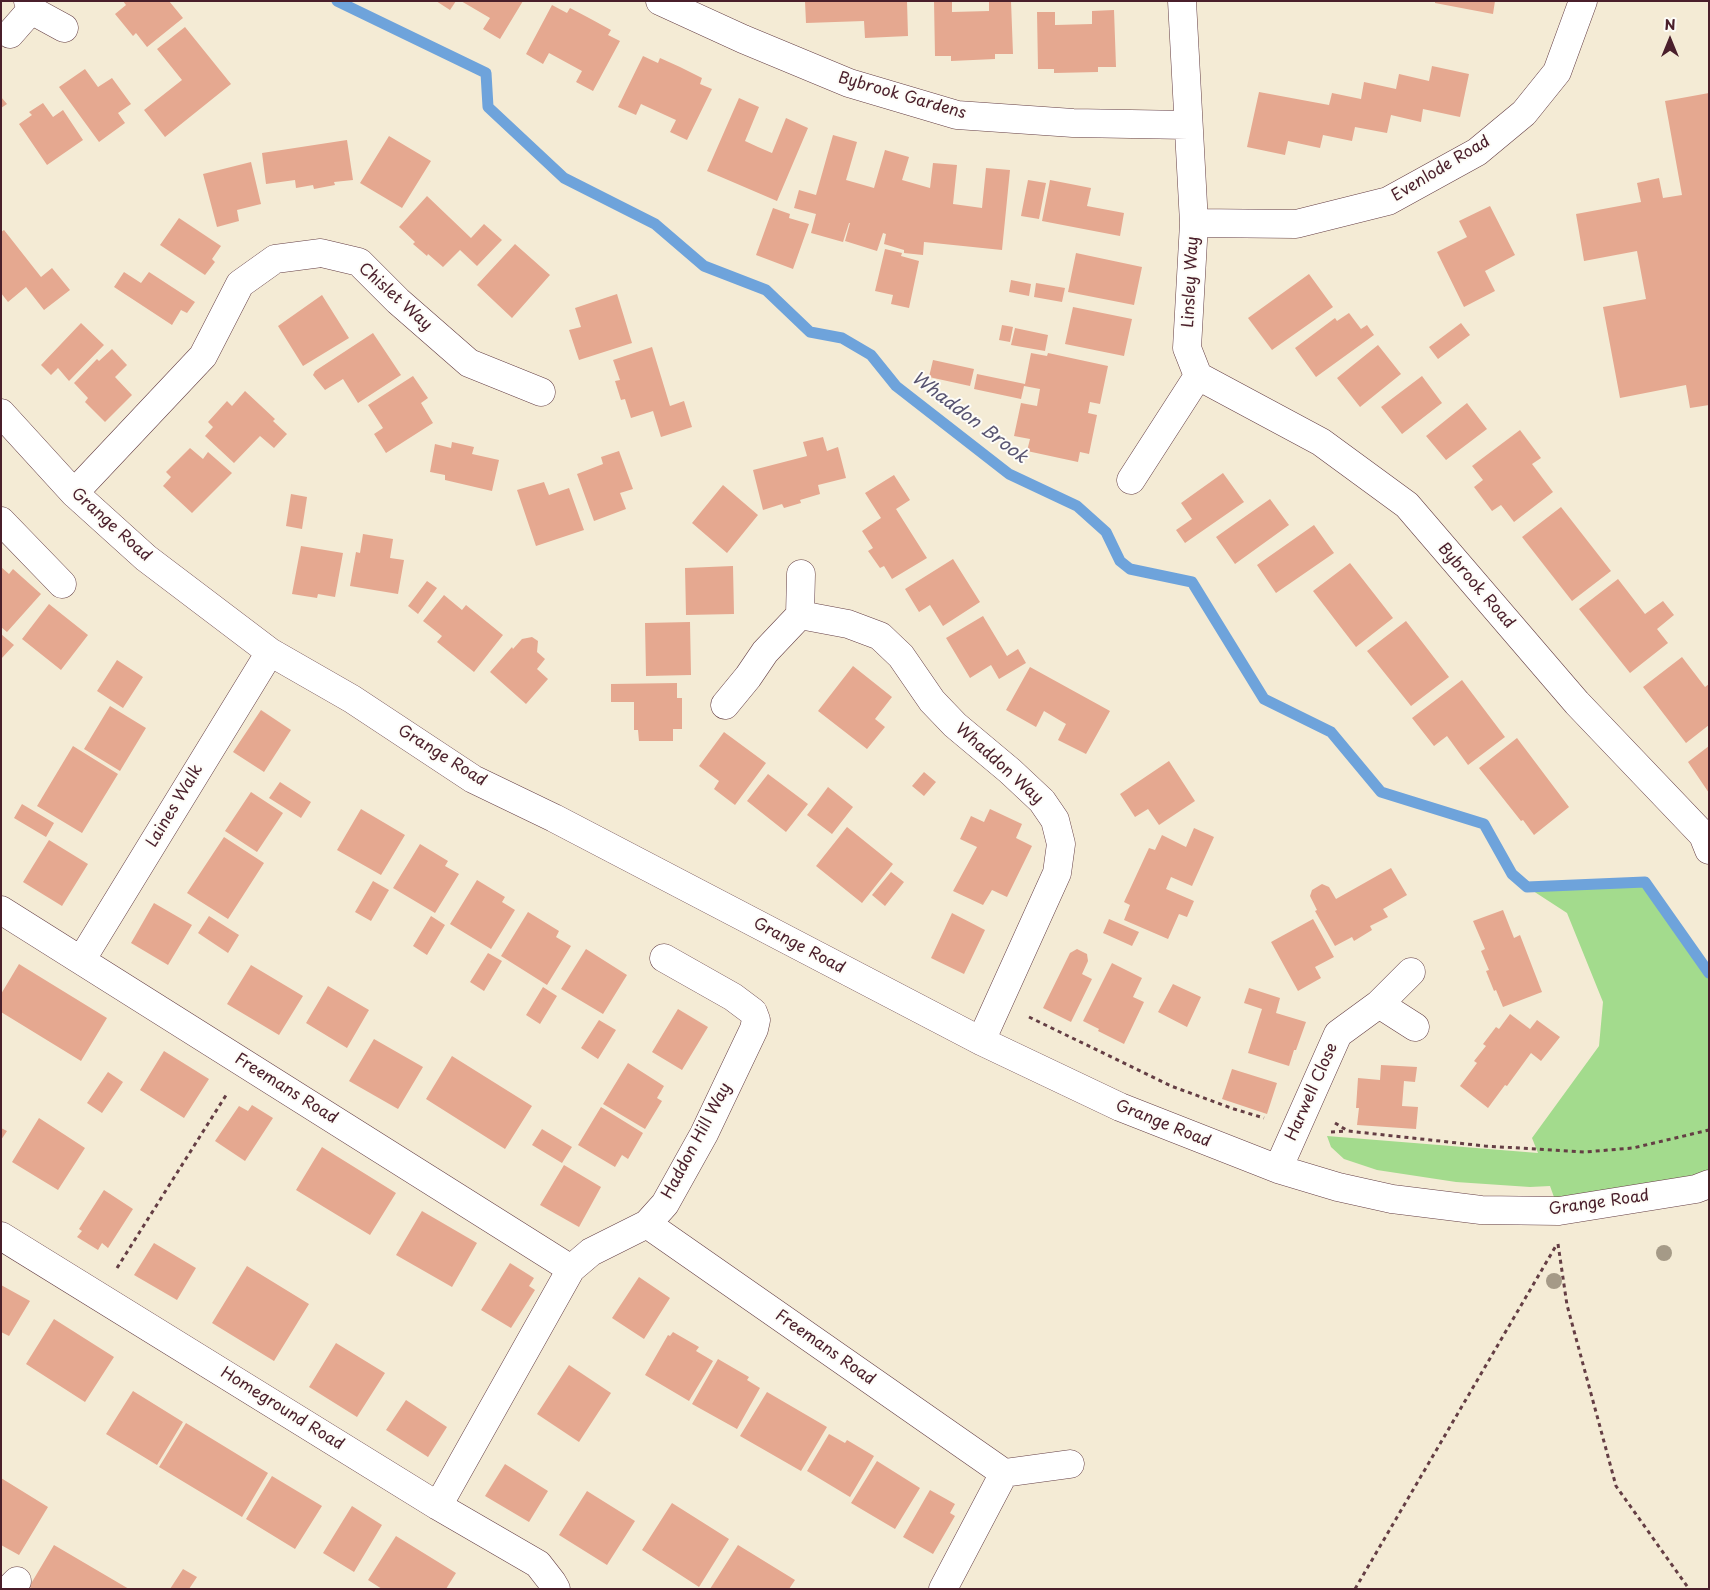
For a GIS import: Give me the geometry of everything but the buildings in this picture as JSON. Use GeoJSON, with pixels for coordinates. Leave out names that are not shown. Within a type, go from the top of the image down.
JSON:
{"type":"FeatureCollection","features":[{"type":"Feature","properties":{"kind":"street","name":"Bybrook Gardens"},"geometry":{"type":"LineString","coordinates":[[660,1],[743,39],[849,83],[957,115],[1073,123],[1188,125]]}},
{"type":"Feature","properties":{"kind":"street","name":"Linsley Way"},"geometry":{"type":"LineString","coordinates":[[1182,1],[1194,222],[1187,348],[1198,376]]}},
{"type":"Feature","properties":{"kind":"street","name":"Evenlode Road"},"geometry":{"type":"LineString","coordinates":[[1194,222],[1296,224],[1388,201],[1478,152],[1524,113],[1557,72],[1583,1]]}},
{"type":"Feature","properties":{"kind":"street"},"geometry":{"type":"LineString","coordinates":[[10,34],[29,5],[64,28]]}},
{"type":"Feature","properties":{"kind":"street","name":"Chislet Way"},"geometry":{"type":"LineString","coordinates":[[74,493],[203,356],[240,284],[275,259],[321,253],[359,262],[398,301],[469,363],[541,392]]}},
{"type":"Feature","properties":{"kind":"street"},"geometry":{"type":"LineString","coordinates":[[1131,480],[1198,376]]}},
{"type":"Feature","properties":{"kind":"street","name":"Bybrook Road"},"geometry":{"type":"LineString","coordinates":[[1198,376],[1321,442],[1407,505],[1577,703],[1703,836],[1709,850]]}},
{"type":"Feature","properties":{"kind":"street","name":"Grange Road"},"geometry":{"type":"LineString","coordinates":[[1,413],[74,493],[146,558],[270,652],[352,699],[473,779],[554,818],[981,1041],[1120,1107],[1278,1169],[1338,1187],[1392,1199],[1481,1210],[1559,1211],[1696,1189],[1709,1184]]}},
{"type":"Feature","properties":{"kind":"street"},"geometry":{"type":"LineString","coordinates":[[1,521],[62,584]]}},
{"type":"Feature","properties":{"kind":"street"},"geometry":{"type":"LineString","coordinates":[[725,705],[765,652],[800,615],[801,574]]}},
{"type":"Feature","properties":{"kind":"street","name":"Whaddon Way"},"geometry":{"type":"LineString","coordinates":[[800,615],[848,624],[880,636],[901,656],[938,707],[955,725],[1010,771],[1042,801],[1055,820],[1061,844],[1057,873],[981,1041]]}},
{"type":"Feature","properties":{"kind":"street","name":"Laines Walk"},"geometry":{"type":"LineString","coordinates":[[82,959],[270,652]]}},
{"type":"Feature","properties":{"kind":"street","name":"Freemans Road"},"geometry":{"type":"LineString","coordinates":[[1,910],[82,959],[571,1269]]}},
{"type":"Feature","properties":{"kind":"street","name":"Haddon Hill Way"},"geometry":{"type":"LineString","coordinates":[[438,1506],[571,1269],[591,1252],[646,1224],[665,1204],[704,1134],[754,1028],[756,1020],[754,1012],[733,997],[664,958]]}},
{"type":"Feature","properties":{"kind":"street","name":"Harwell Close"},"geometry":{"type":"LineString","coordinates":[[1278,1169],[1338,1034],[1380,1004],[1412,972]]}},
{"type":"Feature","properties":{"kind":"street"},"geometry":{"type":"LineString","coordinates":[[1380,1004],[1415,1027]]}},
{"type":"Feature","properties":{"kind":"street","name":"Freemans Road"},"geometry":{"type":"LineString","coordinates":[[646,1224],[1004,1473]]}},
{"type":"Feature","properties":{"kind":"street","name":"Homeground Road"},"geometry":{"type":"LineString","coordinates":[[1,1236],[438,1506],[538,1564],[556,1589]]}},
{"type":"Feature","properties":{"kind":"street"},"geometry":{"type":"LineString","coordinates":[[942,1589],[1004,1473],[1070,1464]]}},
{"type":"Feature","properties":{"kind":"path"},"geometry":{"type":"LineString","coordinates":[[998,1002],[1171,1086],[1234,1109],[1264,1118],[1269,1116]]}},
{"type":"Feature","properties":{"kind":"path"},"geometry":{"type":"LineString","coordinates":[[99,1296],[246,1064]]}},
{"type":"Feature","properties":{"kind":"path"},"geometry":{"type":"LineString","coordinates":[[1310,1097],[1331,1101],[1330,1117],[1336,1124],[1348,1131],[1485,1146],[1585,1152],[1633,1148],[1709,1130]]}},
{"type":"Feature","properties":{"kind":"path"},"geometry":{"type":"LineString","coordinates":[[1559,1211],[1558,1243],[1567,1305],[1616,1486],[1689,1589]]}},
{"type":"Feature","properties":{"kind":"path"},"geometry":{"type":"LineString","coordinates":[[1355,1589],[1558,1243]]}},
{"type":"Feature","properties":{"kind":"green space"},"geometry":{"type":"Polygon","coordinates":[[[1645,882],[1709,973],[1709,1184],[1559,1211],[1550,1186],[1530,1187],[1456,1182],[1377,1170],[1344,1159],[1331,1147],[1327,1136],[1538,1153],[1532,1138],[1599,1046],[1603,1002],[1567,913],[1527,887],[1645,882]]]}},
{"type":"Feature","properties":{"kind":"waterway","name":"Whaddon Brook"},"geometry":{"type":"LineString","coordinates":[[337,1],[486,73],[488,107],[564,178],[655,224],[704,266],[766,290],[810,332],[842,338],[871,355],[896,386],[1009,474],[1077,506],[1106,532],[1120,561],[1130,569],[1192,582],[1264,699],[1331,732],[1381,792],[1484,824],[1512,874],[1527,887],[1645,882],[1709,973]]}}]}
